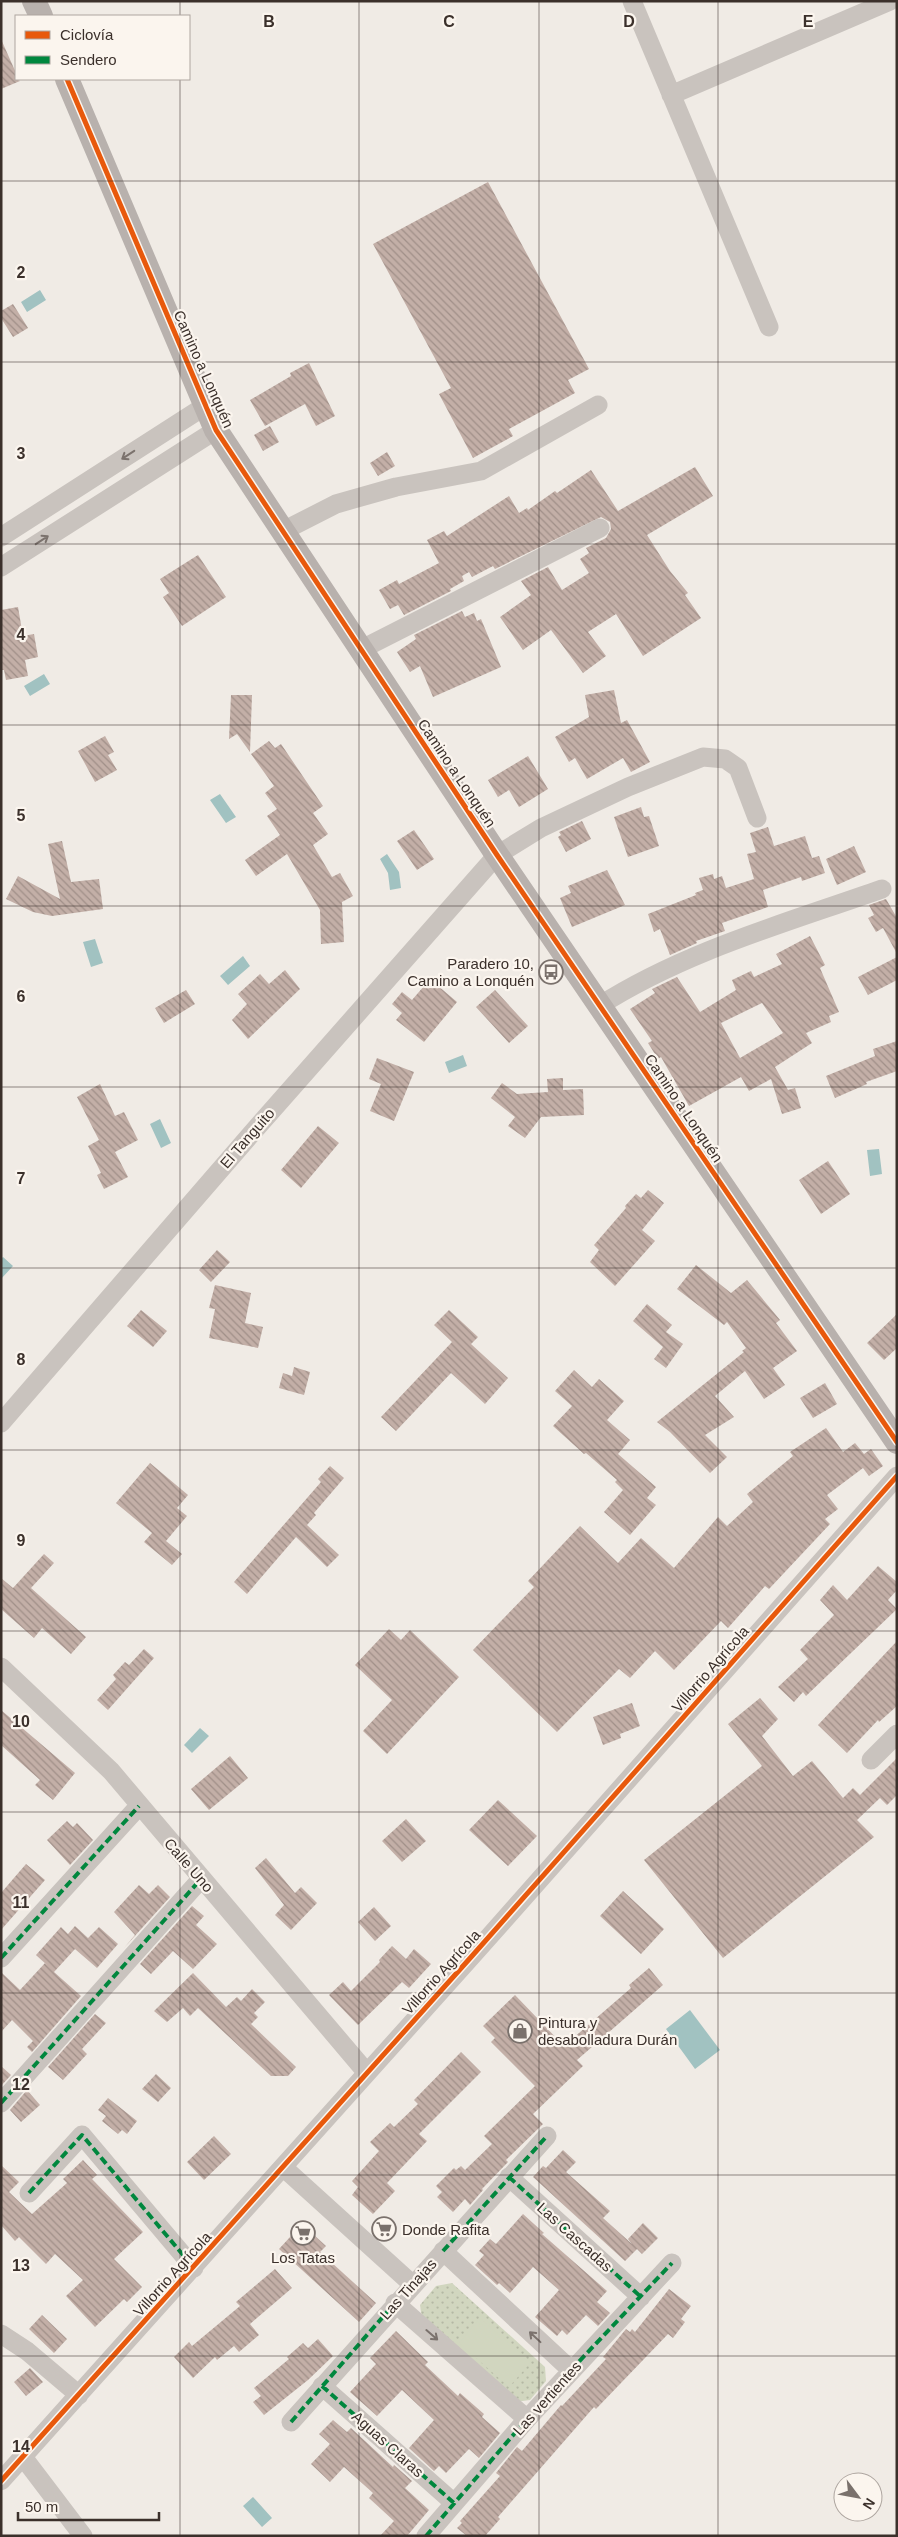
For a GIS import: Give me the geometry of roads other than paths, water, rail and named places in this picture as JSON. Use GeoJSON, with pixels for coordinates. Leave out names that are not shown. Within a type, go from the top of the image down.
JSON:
{"type":"FeatureCollection","features":[{"type":"Feature","properties":{"kind":"main road"},"geometry":{"type":"LineString","coordinates":[[34,1],[41,15]]}},
{"type":"Feature","properties":{"kind":"main road","name":"Camino a Lonquén"},"geometry":{"type":"LineString","coordinates":[[67,80],[216,430],[496,855],[897,1442]]}},
{"type":"Feature","properties":{"kind":"street"},"geometry":{"type":"LineString","coordinates":[[632,1],[769,327]]}},
{"type":"Feature","properties":{"kind":"street"},"geometry":{"type":"LineString","coordinates":[[672,95],[890,1]]}},
{"type":"Feature","properties":{"kind":"street"},"geometry":{"type":"LineString","coordinates":[[282,531],[336,504],[396,487],[481,471],[598,405]]}},
{"type":"Feature","properties":{"kind":"street"},"geometry":{"type":"LineString","coordinates":[[1,537],[205,406]]}},
{"type":"Feature","properties":{"kind":"street"},"geometry":{"type":"LineString","coordinates":[[1,567],[216,430]]}},
{"type":"Feature","properties":{"kind":"street"},"geometry":{"type":"LineString","coordinates":[[360,650],[600,528]]}},
{"type":"Feature","properties":{"kind":"street","name":"El Tanguito"},"geometry":{"type":"LineString","coordinates":[[1,1423],[496,855],[541,828],[628,788],[703,757],[725,758],[738,768],[757,818]]}},
{"type":"Feature","properties":{"kind":"street"},"geometry":{"type":"LineString","coordinates":[[599,1006],[647,977],[673,966],[735,941],[882,889]]}},
{"type":"Feature","properties":{"kind":"street","name":"Villorrio Agrícola"},"geometry":{"type":"LineString","coordinates":[[1,2481],[284,2168],[897,1476]]}},
{"type":"Feature","properties":{"kind":"street","name":"Calle Uno"},"geometry":{"type":"LineString","coordinates":[[1,1667],[111,1771],[367,2073]]}},
{"type":"Feature","properties":{"kind":"street"},"geometry":{"type":"LineString","coordinates":[[871,1760],[897,1734]]}},
{"type":"Feature","properties":{"kind":"street"},"geometry":{"type":"LineString","coordinates":[[1,1958],[139,1806]]}},
{"type":"Feature","properties":{"kind":"street"},"geometry":{"type":"LineString","coordinates":[[1,2103],[202,1879]]}},
{"type":"Feature","properties":{"kind":"street"},"geometry":{"type":"LineString","coordinates":[[29,2193],[82,2136],[194,2268]]}},
{"type":"Feature","properties":{"kind":"street","name":"Las Tinajas"},"geometry":{"type":"LineString","coordinates":[[291,2422],[412,2284],[547,2136]]}},
{"type":"Feature","properties":{"kind":"street"},"geometry":{"type":"LineString","coordinates":[[284,2168],[412,2284]]}},
{"type":"Feature","properties":{"kind":"street","name":"Las Cascadas"},"geometry":{"type":"LineString","coordinates":[[510,2177],[640,2297]]}},
{"type":"Feature","properties":{"kind":"street"},"geometry":{"type":"LineString","coordinates":[[443,2251],[571,2370]]}},
{"type":"Feature","properties":{"kind":"street","name":"Las vertientes"},"geometry":{"type":"LineString","coordinates":[[426,2536],[571,2370],[672,2263]]}},
{"type":"Feature","properties":{"kind":"street"},"geometry":{"type":"LineString","coordinates":[[395,2303],[527,2419]]}},
{"type":"Feature","properties":{"kind":"street"},"geometry":{"type":"LineString","coordinates":[[1,2334],[27,2351],[79,2395]]}},
{"type":"Feature","properties":{"kind":"street","name":"Aguas Claras"},"geometry":{"type":"LineString","coordinates":[[322,2386],[454,2503]]}},
{"type":"Feature","properties":{"kind":"street"},"geometry":{"type":"LineString","coordinates":[[23,2457],[83,2536]]}},
{"type":"Feature","properties":{"kind":"water"},"geometry":{"type":"Polygon","coordinates":[[[40,290],[46,300],[27,312],[21,302],[40,290]]]}},
{"type":"Feature","properties":{"kind":"water"},"geometry":{"type":"Polygon","coordinates":[[[44,674],[50,684],[30,696],[24,686],[44,674]]]}},
{"type":"Feature","properties":{"kind":"water"},"geometry":{"type":"Polygon","coordinates":[[[220,794],[236,817],[226,823],[210,800],[220,794]]]}},
{"type":"Feature","properties":{"kind":"water"},"geometry":{"type":"Polygon","coordinates":[[[387,854],[399,872],[401,888],[390,890],[388,873],[380,859],[387,854]]]}},
{"type":"Feature","properties":{"kind":"water"},"geometry":{"type":"Polygon","coordinates":[[[95,939],[103,963],[91,967],[83,942],[95,939]]]}},
{"type":"Feature","properties":{"kind":"water"},"geometry":{"type":"Polygon","coordinates":[[[243,956],[250,966],[228,985],[220,976],[243,956]]]}},
{"type":"Feature","properties":{"kind":"water"},"geometry":{"type":"Polygon","coordinates":[[[463,1055],[467,1066],[449,1073],[445,1062],[463,1055]]]}},
{"type":"Feature","properties":{"kind":"water"},"geometry":{"type":"Polygon","coordinates":[[[160,1119],[171,1143],[161,1148],[150,1124],[160,1119]]]}},
{"type":"Feature","properties":{"kind":"water"},"geometry":{"type":"Polygon","coordinates":[[[879,1149],[882,1174],[870,1176],[867,1150],[879,1149]]]}},
{"type":"Feature","properties":{"kind":"water"},"geometry":{"type":"Polygon","coordinates":[[[3,1257],[13,1266],[1,1279],[1,1259],[3,1257]]]}},
{"type":"Feature","properties":{"kind":"water"},"geometry":{"type":"Polygon","coordinates":[[[200,1728],[209,1736],[192,1753],[184,1745],[200,1728]]]}},
{"type":"Feature","properties":{"kind":"water"},"geometry":{"type":"Polygon","coordinates":[[[690,2010],[720,2050],[695,2069],[666,2029],[690,2010]]]}},
{"type":"Feature","properties":{"kind":"water"},"geometry":{"type":"Polygon","coordinates":[[[253,2497],[272,2518],[262,2527],[243,2506],[253,2497]]]}},
{"type":"Feature","properties":{"kind":"place","name":"Paradero 10, Camino a Lonquén"},"geometry":{"type":"Point","coordinates":[551,972]}},
{"type":"Feature","properties":{"kind":"place","name":"Pintura y desabolladura Durán"},"geometry":{"type":"Point","coordinates":[520,2031]}},
{"type":"Feature","properties":{"kind":"place","name":"Donde Rafita"},"geometry":{"type":"Point","coordinates":[384,2229]}},
{"type":"Feature","properties":{"kind":"place","name":"Los Tatas"},"geometry":{"type":"Point","coordinates":[303,2233]}}]}
